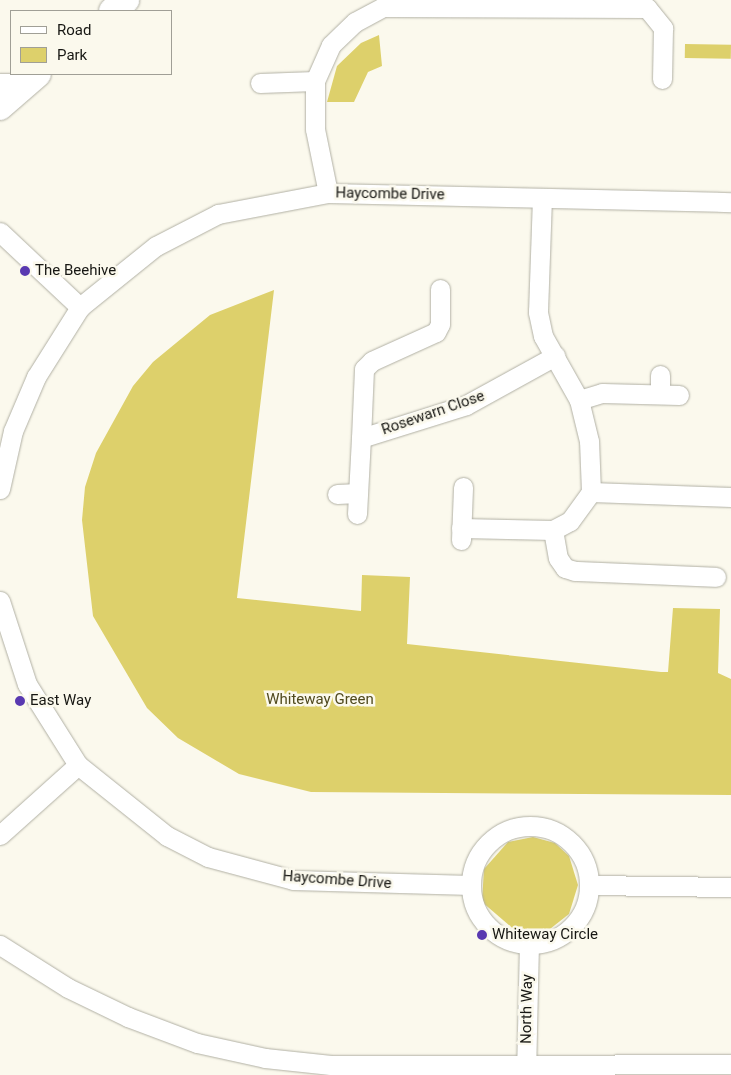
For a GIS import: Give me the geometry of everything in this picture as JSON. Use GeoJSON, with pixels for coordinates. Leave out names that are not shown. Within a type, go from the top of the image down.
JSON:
{"type":"FeatureCollection","features":[{"type":"Feature","properties":{"kind":"street"},"geometry":{"type":"LineString","coordinates":[[113,10],[126,0]]}},
{"type":"Feature","properties":{"kind":"street"},"geometry":{"type":"LineString","coordinates":[[328,194],[315,129],[315,81],[331,45],[355,22],[392,6],[647,8],[663,28],[662,78]]}},
{"type":"Feature","properties":{"kind":"street"},"geometry":{"type":"LineString","coordinates":[[0,83],[33,78]]}},
{"type":"Feature","properties":{"kind":"street"},"geometry":{"type":"LineString","coordinates":[[0,108],[33,78]]}},
{"type":"Feature","properties":{"kind":"street"},"geometry":{"type":"LineString","coordinates":[[260,83],[315,81]]}},
{"type":"Feature","properties":{"kind":"street","name":"Haycombe Drive"},"geometry":{"type":"LineString","coordinates":[[0,489],[6,428],[80,307],[113,276],[186,227],[252,204],[328,194],[731,202]]}},
{"type":"Feature","properties":{"kind":"street"},"geometry":{"type":"LineString","coordinates":[[463,487],[461,535],[553,530],[570,521],[591,492],[589,441],[579,400],[543,336],[538,312],[542,198]]}},
{"type":"Feature","properties":{"kind":"street"},"geometry":{"type":"LineString","coordinates":[[0,232],[80,307]]}},
{"type":"Feature","properties":{"kind":"street","name":"Rosewarn Close"},"geometry":{"type":"LineString","coordinates":[[357,514],[364,369],[436,332],[440,324],[440,289]]}},
{"type":"Feature","properties":{"kind":"street","name":"Rosewarn Close"},"geometry":{"type":"LineString","coordinates":[[361,438],[466,405],[555,356]]}},
{"type":"Feature","properties":{"kind":"street"},"geometry":{"type":"LineString","coordinates":[[660,375],[660,394]]}},
{"type":"Feature","properties":{"kind":"street"},"geometry":{"type":"LineString","coordinates":[[579,400],[602,393],[679,395]]}},
{"type":"Feature","properties":{"kind":"street"},"geometry":{"type":"LineString","coordinates":[[591,492],[731,497]]}},
{"type":"Feature","properties":{"kind":"street"},"geometry":{"type":"LineString","coordinates":[[337,494],[358,493]]}},
{"type":"Feature","properties":{"kind":"street"},"geometry":{"type":"LineString","coordinates":[[553,530],[558,558],[565,568],[575,571],[716,577]]}},
{"type":"Feature","properties":{"kind":"street","name":"Haycombe Drive"},"geometry":{"type":"LineString","coordinates":[[0,602],[6,642],[27,684],[78,766],[167,836],[248,870],[293,880],[470,886]]}},
{"type":"Feature","properties":{"kind":"street"},"geometry":{"type":"LineString","coordinates":[[0,835],[78,766]]}},
{"type":"Feature","properties":{"kind":"street"},"geometry":{"type":"LineString","coordinates":[[529,825],[558,832],[574,845],[586,864],[589,885],[576,922],[551,940],[529,944],[504,938],[488,926],[475,907],[470,886],[484,847],[502,832],[529,825]]}},
{"type":"Feature","properties":{"kind":"street"},"geometry":{"type":"LineString","coordinates":[[589,885],[731,886]]}},
{"type":"Feature","properties":{"kind":"street","name":"North Way"},"geometry":{"type":"LineString","coordinates":[[526,1071],[529,944]]}},
{"type":"Feature","properties":{"kind":"street"},"geometry":{"type":"LineString","coordinates":[[0,945],[68,988],[197,1043],[265,1058],[331,1066],[526,1071],[731,1064]]}},
{"type":"Feature","properties":{"kind":"green space"},"geometry":{"type":"Polygon","coordinates":[[[379,35],[382,66],[368,72],[354,102],[327,102],[337,66],[361,43],[379,35]]]}},
{"type":"Feature","properties":{"kind":"green space"},"geometry":{"type":"Polygon","coordinates":[[[685,44],[731,45],[731,59],[685,58],[685,44]]]}},
{"type":"Feature","properties":{"kind":"green space","name":"Whiteway Green"},"geometry":{"type":"Polygon","coordinates":[[[274,290],[237,598],[361,611],[362,575],[410,577],[407,644],[661,672],[668,672],[673,608],[720,609],[718,673],[731,679],[731,795],[311,792],[239,774],[178,738],[147,708],[93,616],[82,520],[85,487],[96,453],[133,386],[153,362],[210,315],[274,290]]]}},
{"type":"Feature","properties":{"kind":"green space"},"geometry":{"type":"Polygon","coordinates":[[[533,837],[555,843],[569,856],[578,885],[569,914],[550,929],[517,932],[482,902],[484,869],[508,842],[533,837]]]}},
{"type":"Feature","properties":{"kind":"place","name":"The Beehive"},"geometry":{"type":"Point","coordinates":[25,271]}},
{"type":"Feature","properties":{"kind":"place","name":"East Way"},"geometry":{"type":"Point","coordinates":[20,701]}},
{"type":"Feature","properties":{"kind":"place","name":"Whiteway Circle"},"geometry":{"type":"Point","coordinates":[482,935]}}]}
